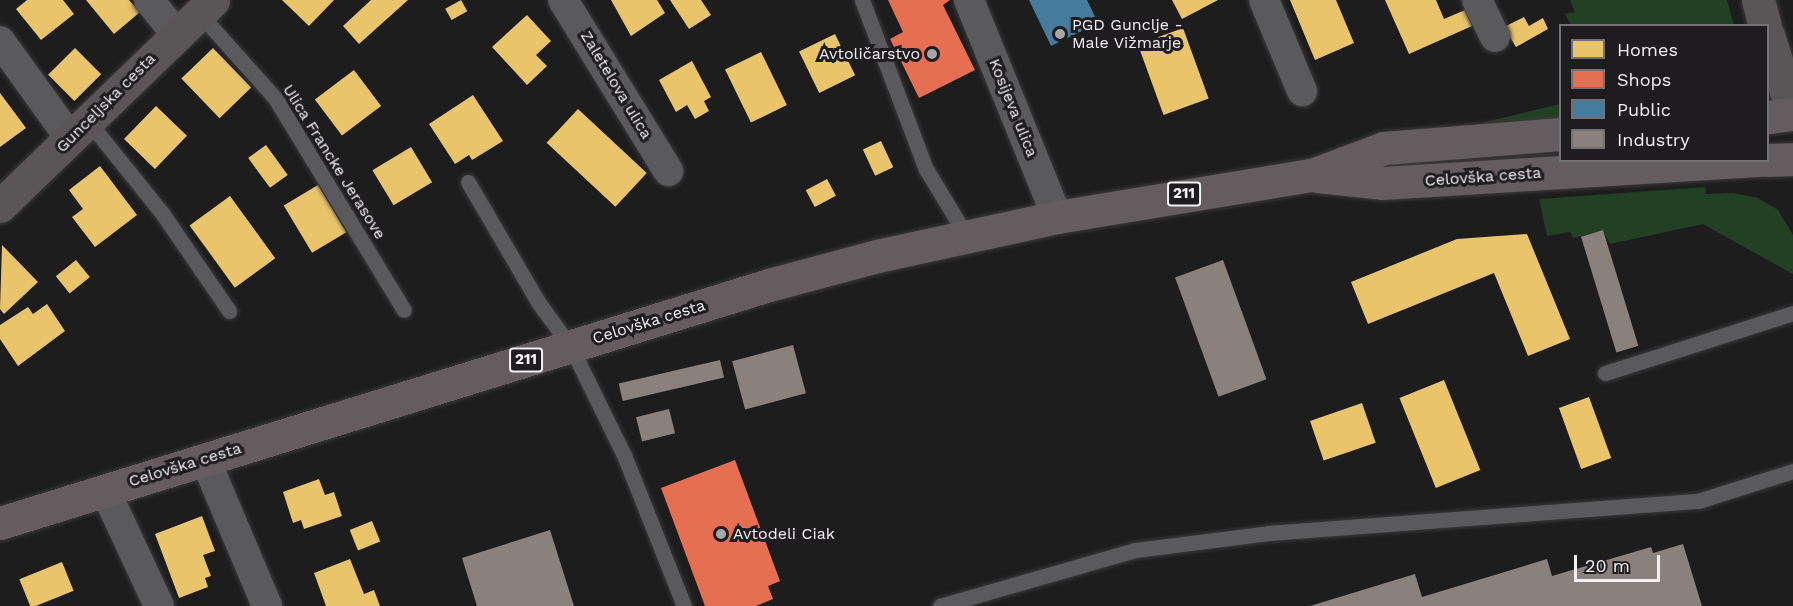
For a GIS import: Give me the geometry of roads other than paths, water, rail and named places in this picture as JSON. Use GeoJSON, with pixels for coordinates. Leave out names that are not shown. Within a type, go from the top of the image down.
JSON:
{"type":"FeatureCollection","features":[{"type":"Feature","properties":{"kind":"main road"},"geometry":{"type":"LineString","coordinates":[[1769,117],[1793,114]]}},
{"type":"Feature","properties":{"kind":"main road","name":"Celovška cesta"},"geometry":{"type":"LineString","coordinates":[[0,523],[769,285],[966,235],[1057,217],[1312,175],[1384,148],[1559,134]]}},
{"type":"Feature","properties":{"kind":"main road"},"geometry":{"type":"LineString","coordinates":[[1769,160],[1793,159]]}},
{"type":"Feature","properties":{"kind":"main road","name":"Celovška cesta"},"geometry":{"type":"LineString","coordinates":[[1312,175],[1382,183],[1728,162]]}},
{"type":"Feature","properties":{"kind":"street"},"geometry":{"type":"LineString","coordinates":[[149,0],[196,16]]}},
{"type":"Feature","properties":{"kind":"street","name":"Zaletelova ulica"},"geometry":{"type":"LineString","coordinates":[[563,0],[668,171]]}},
{"type":"Feature","properties":{"kind":"street","name":"Kosijeva ulica"},"geometry":{"type":"LineString","coordinates":[[969,0],[1057,217]]}},
{"type":"Feature","properties":{"kind":"street"},"geometry":{"type":"LineString","coordinates":[[1264,0],[1302,91]]}},
{"type":"Feature","properties":{"kind":"street"},"geometry":{"type":"LineString","coordinates":[[1477,0],[1495,37]]}},
{"type":"Feature","properties":{"kind":"street"},"geometry":{"type":"LineString","coordinates":[[1758,0],[1764,24]]}},
{"type":"Feature","properties":{"kind":"street","name":"Gunceljska cesta"},"geometry":{"type":"LineString","coordinates":[[0,206],[196,16]]}},
{"type":"Feature","properties":{"kind":"street"},"geometry":{"type":"LineString","coordinates":[[0,41],[79,130]]}},
{"type":"Feature","properties":{"kind":"street"},"geometry":{"type":"LineString","coordinates":[[1769,41],[1793,114]]}},
{"type":"Feature","properties":{"kind":"street"},"geometry":{"type":"LineString","coordinates":[[205,459],[267,606]]}},
{"type":"Feature","properties":{"kind":"street"},"geometry":{"type":"LineString","coordinates":[[105,490],[159,606]]}},
{"type":"Feature","properties":{"kind":"lane"},"geometry":{"type":"LineString","coordinates":[[862,0],[926,169],[966,235]]}},
{"type":"Feature","properties":{"kind":"lane","name":"Ulica Francke Jerasove"},"geometry":{"type":"LineString","coordinates":[[196,16],[275,98],[404,310]]}},
{"type":"Feature","properties":{"kind":"lane"},"geometry":{"type":"LineString","coordinates":[[79,130],[162,213],[229,311]]}},
{"type":"Feature","properties":{"kind":"lane"},"geometry":{"type":"LineString","coordinates":[[468,182],[538,302],[570,347],[624,455],[684,606]]}},
{"type":"Feature","properties":{"kind":"lane"},"geometry":{"type":"LineString","coordinates":[[1605,373],[1793,313]]}},
{"type":"Feature","properties":{"kind":"lane"},"geometry":{"type":"LineString","coordinates":[[940,606],[1135,550],[1269,533],[1698,501],[1793,471]]}},
{"type":"Feature","properties":{"kind":"place","name":"PGD Gunclje - Male Vižmarje"},"geometry":{"type":"Point","coordinates":[1060,34]}},
{"type":"Feature","properties":{"kind":"place","name":"Avtoličarstvo"},"geometry":{"type":"Point","coordinates":[932,54]}},
{"type":"Feature","properties":{"kind":"place","name":"Avtodeli Ciak"},"geometry":{"type":"Point","coordinates":[721,534]}}]}
